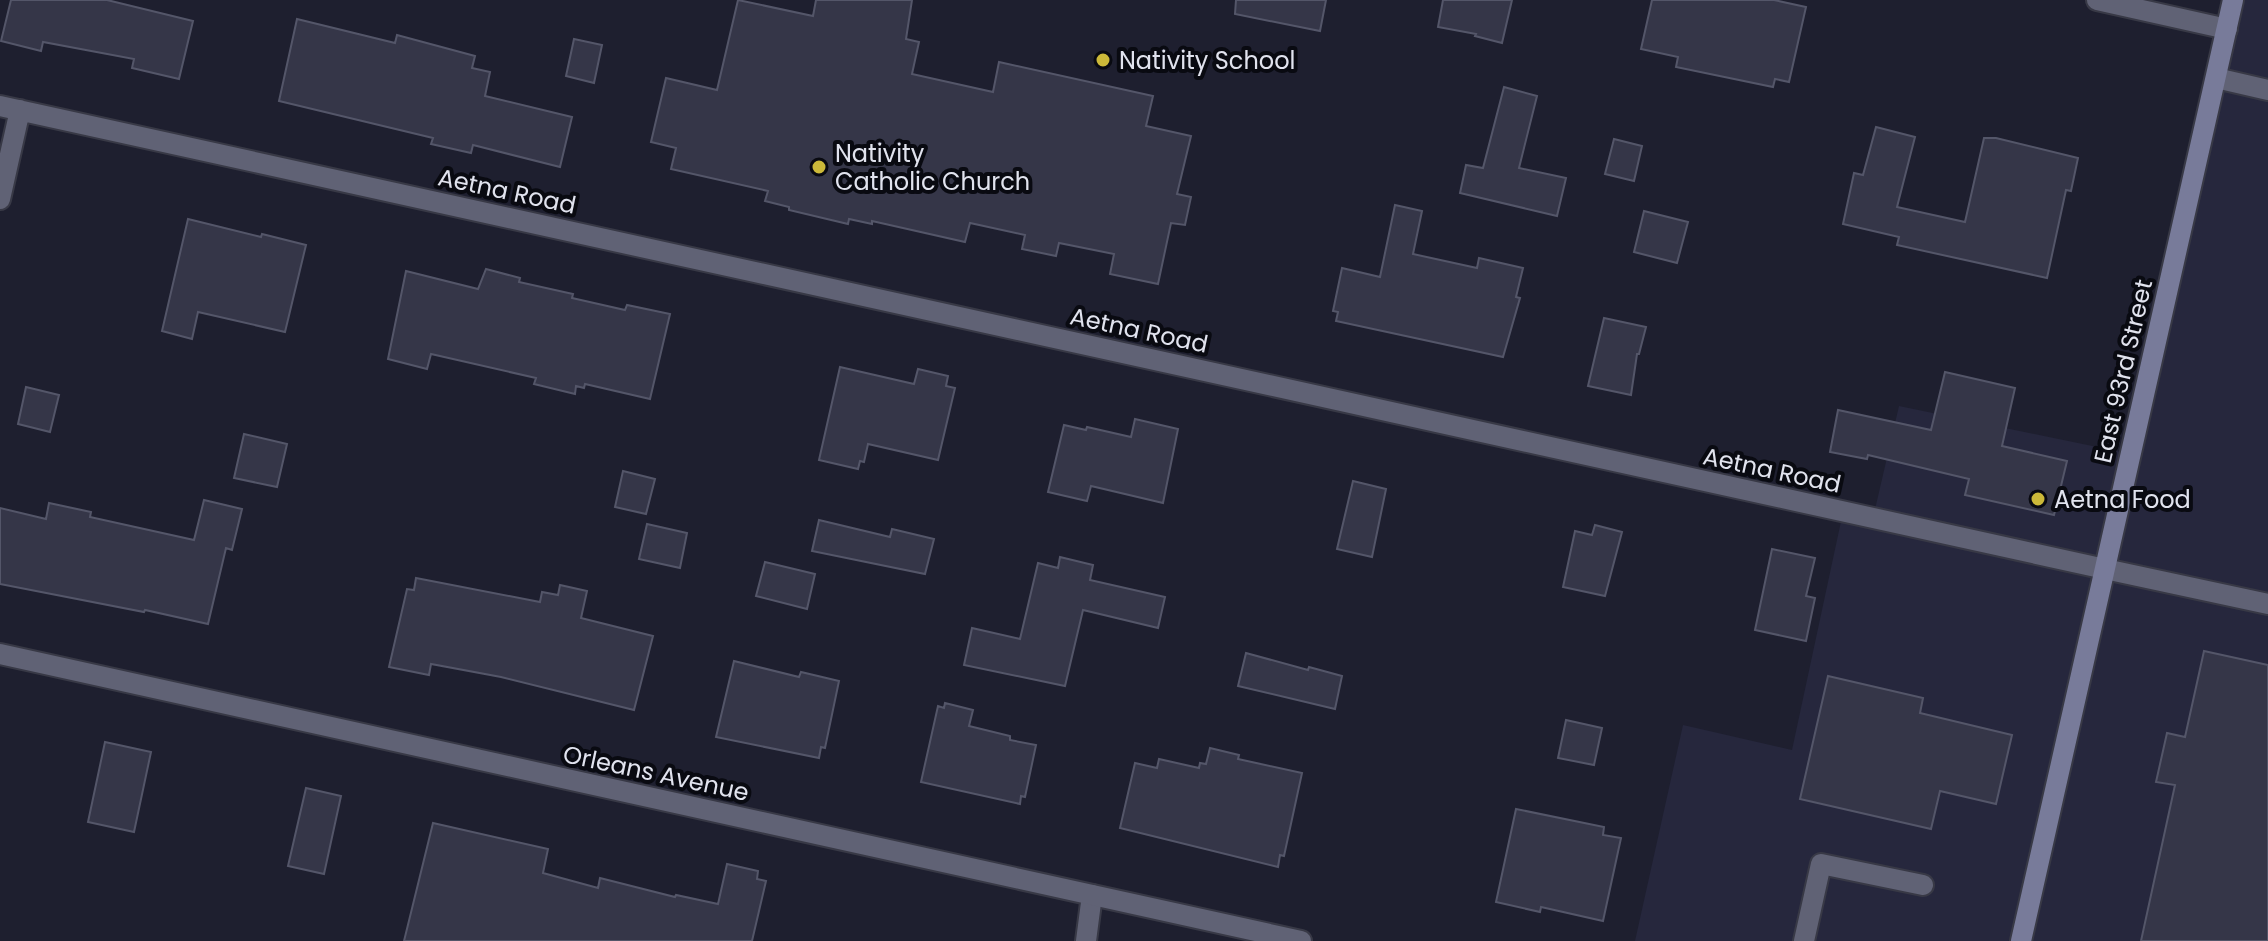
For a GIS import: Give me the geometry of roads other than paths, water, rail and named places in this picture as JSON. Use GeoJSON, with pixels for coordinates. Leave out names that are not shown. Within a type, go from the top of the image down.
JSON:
{"type":"FeatureCollection","features":[{"type":"Feature","properties":{"kind":"main road","name":"East 93rd Street"},"geometry":{"type":"LineString","coordinates":[[2021,941],[2233,0]]}},
{"type":"Feature","properties":{"kind":"street"},"geometry":{"type":"LineString","coordinates":[[2097,0],[2227,29]]}},
{"type":"Feature","properties":{"kind":"street"},"geometry":{"type":"LineString","coordinates":[[2216,78],[2268,90]]}},
{"type":"Feature","properties":{"kind":"street"},"geometry":{"type":"LineString","coordinates":[[0,199],[10,108]]}},
{"type":"Feature","properties":{"kind":"street","name":"Aetna Road"},"geometry":{"type":"LineString","coordinates":[[10,108],[2268,604]]}},
{"type":"Feature","properties":{"kind":"street","name":"Orleans Avenue"},"geometry":{"type":"LineString","coordinates":[[0,654],[1301,941]]}},
{"type":"Feature","properties":{"kind":"street"},"geometry":{"type":"LineString","coordinates":[[1804,941],[1821,864],[1923,885]]}},
{"type":"Feature","properties":{"kind":"street"},"geometry":{"type":"LineString","coordinates":[[1086,941],[1092,895]]}},
{"type":"Feature","properties":{"kind":"place","name":"Nativity School"},"geometry":{"type":"Point","coordinates":[1103,60]}},
{"type":"Feature","properties":{"kind":"place","name":"Nativity Catholic Church"},"geometry":{"type":"Point","coordinates":[819,167]}},
{"type":"Feature","properties":{"kind":"place","name":"Aetna Food"},"geometry":{"type":"Point","coordinates":[2038,499]}}]}
